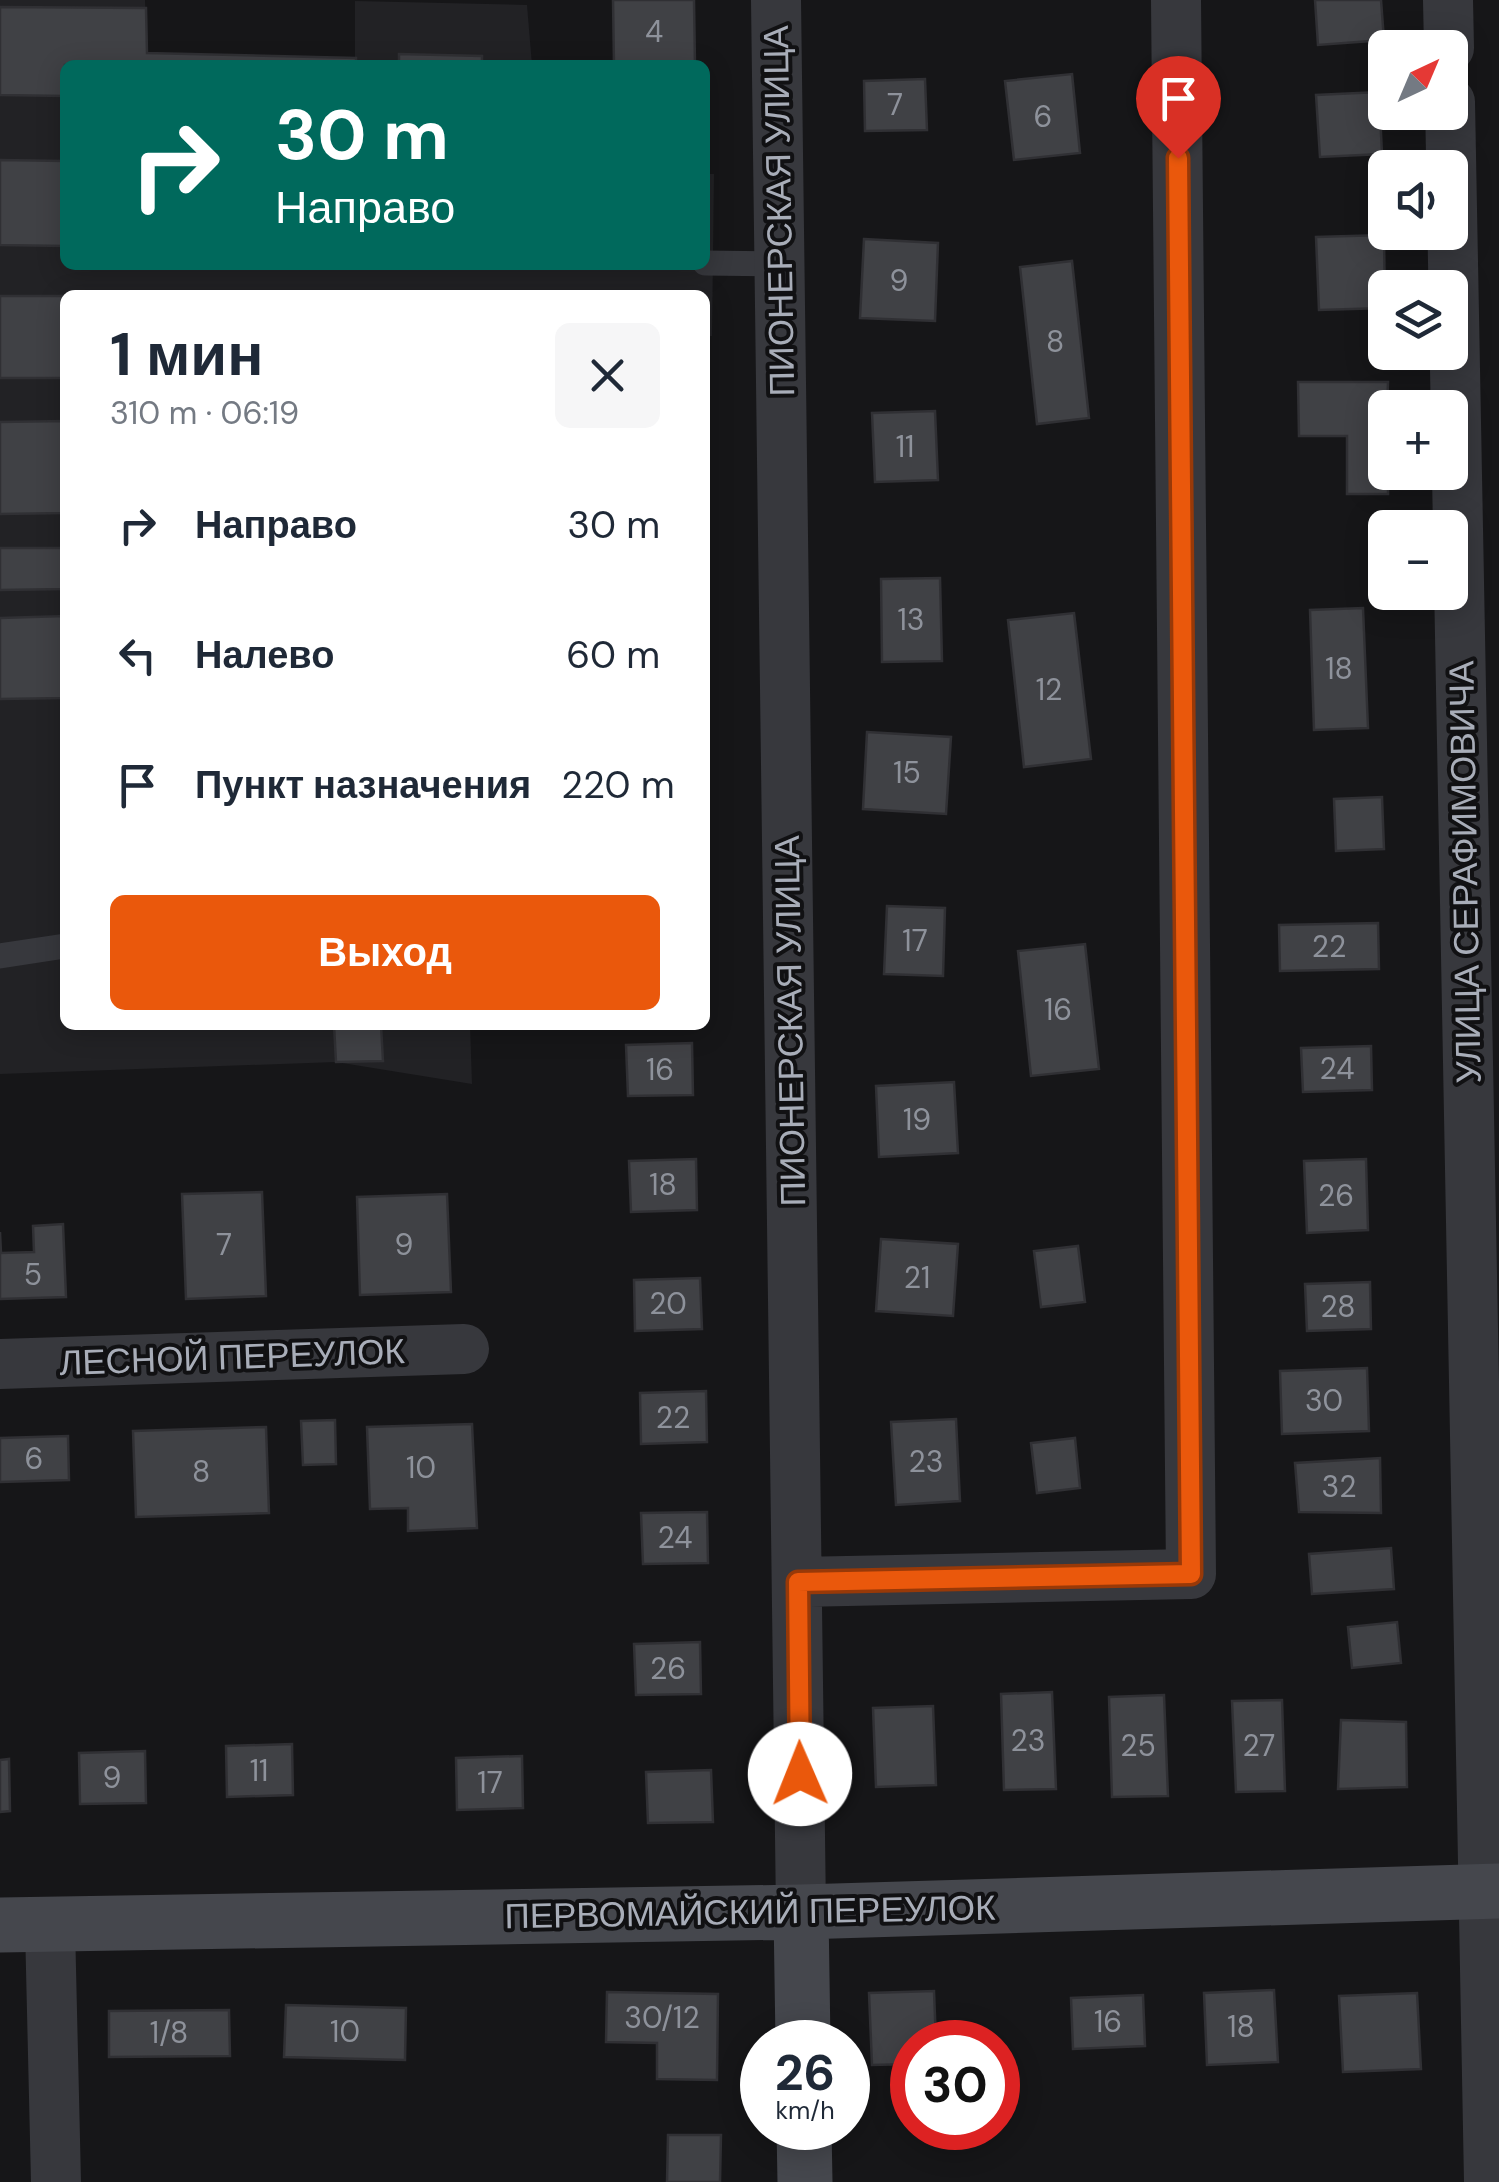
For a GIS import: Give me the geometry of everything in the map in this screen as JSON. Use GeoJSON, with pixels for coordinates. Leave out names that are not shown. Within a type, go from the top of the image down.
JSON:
{"type":"FeatureCollection","features":[{"type":"Feature","properties":{"kind":"street","name":"ПИОНЕРСКАЯ УЛИЦА"},"geometry":{"type":"LineString","coordinates":[[776,0],[803,2020]]}},
{"type":"Feature","properties":{"kind":"street"},"geometry":{"type":"LineString","coordinates":[[798,1582],[1191,1574],[1176,0]]}},
{"type":"Feature","properties":{"kind":"street"},"geometry":{"type":"LineString","coordinates":[[1448,0],[1449,30]]}},
{"type":"Feature","properties":{"kind":"street","name":"УЛИЦА СЕРАФИМОВИЧА"},"geometry":{"type":"LineString","coordinates":[[1451,130],[1492,1891],[1489,2182]]}},
{"type":"Feature","properties":{"kind":"street","name":"ЛЕСНОЙ ПЕРЕУЛОК"},"geometry":{"type":"LineString","coordinates":[[0,1364],[464,1349]]}},
{"type":"Feature","properties":{"kind":"street","name":"ПЕРВОМАЙСКИЙ ПЕРЕУЛОК"},"geometry":{"type":"LineString","coordinates":[[25,1926],[801,1912],[1492,1891]]}},
{"type":"Feature","properties":{"kind":"street"},"geometry":{"type":"LineString","coordinates":[[25,1926],[56,2182]]}},
{"type":"Feature","properties":{"kind":"street"},"geometry":{"type":"LineString","coordinates":[[804,2150],[805,2182]]}},
{"type":"Feature","properties":{"kind":"lane"},"geometry":{"type":"LineString","coordinates":[[710,264],[780,264]]}},
{"type":"Feature","properties":{"kind":"lane"},"geometry":{"type":"LineString","coordinates":[[0,956],[60,947]]}},
{"type":"Feature","properties":{"kind":"shaded area"},"geometry":{"type":"Polygon","coordinates":[[[0,0],[145,0],[147,53],[355,58],[355,1],[527,5],[532,60],[60,60],[60,270],[710,270],[710,174],[714,174],[712,336],[710,290],[60,290],[60,1030],[470,1030],[472,1084],[336,1062],[0,1074],[0,0]]]}},
{"type":"Feature","properties":{"kind":"building"},"geometry":{"type":"Polygon","coordinates":[[[613,0],[694,0],[695,60],[614,60],[613,0]]]}},
{"type":"Feature","properties":{"kind":"building"},"geometry":{"type":"Polygon","coordinates":[[[1315,0],[1381,0],[1383,30],[1368,30],[1368,41],[1318,45],[1315,0]]]}},
{"type":"Feature","properties":{"kind":"building"},"geometry":{"type":"Polygon","coordinates":[[[0,7],[146,8],[147,53],[356,58],[60,60],[60,96],[0,95],[0,7]]]}},
{"type":"Feature","properties":{"kind":"building"},"geometry":{"type":"Polygon","coordinates":[[[399,54],[482,56],[482,60],[399,60],[399,54]]]}},
{"type":"Feature","properties":{"kind":"building"},"geometry":{"type":"Polygon","coordinates":[[[1072,74],[1080,153],[1014,160],[1005,81],[1072,74]]]}},
{"type":"Feature","properties":{"kind":"building"},"geometry":{"type":"Polygon","coordinates":[[[925,79],[927,130],[865,131],[864,81],[925,79]]]}},
{"type":"Feature","properties":{"kind":"building"},"geometry":{"type":"Polygon","coordinates":[[[1368,93],[1368,130],[1381,130],[1382,150],[1368,150],[1368,155],[1320,157],[1316,95],[1368,93]]]}},
{"type":"Feature","properties":{"kind":"building"},"geometry":{"type":"Polygon","coordinates":[[[0,160],[60,161],[60,246],[0,245],[0,160]]]}},
{"type":"Feature","properties":{"kind":"building"},"geometry":{"type":"Polygon","coordinates":[[[1368,235],[1368,250],[1384,250],[1384,270],[1368,270],[1368,309],[1319,310],[1316,237],[1368,235]]]}},
{"type":"Feature","properties":{"kind":"building"},"geometry":{"type":"Polygon","coordinates":[[[864,239],[938,243],[935,321],[860,318],[864,239]]]}},
{"type":"Feature","properties":{"kind":"building"},"geometry":{"type":"Polygon","coordinates":[[[1072,261],[1089,418],[1037,424],[1020,267],[1072,261]]]}},
{"type":"Feature","properties":{"kind":"building"},"geometry":{"type":"Polygon","coordinates":[[[0,296],[60,296],[60,378],[0,378],[0,296]]]}},
{"type":"Feature","properties":{"kind":"building"},"geometry":{"type":"Polygon","coordinates":[[[1298,382],[1388,382],[1388,390],[1368,390],[1368,490],[1388,490],[1388,494],[1347,494],[1347,436],[1299,436],[1298,382]]]}},
{"type":"Feature","properties":{"kind":"building"},"geometry":{"type":"Polygon","coordinates":[[[935,411],[938,480],[875,482],[872,413],[935,411]]]}},
{"type":"Feature","properties":{"kind":"building"},"geometry":{"type":"Polygon","coordinates":[[[60,421],[60,513],[0,514],[0,422],[60,421]]]}},
{"type":"Feature","properties":{"kind":"building"},"geometry":{"type":"Polygon","coordinates":[[[0,548],[60,548],[60,589],[0,590],[0,548]]]}},
{"type":"Feature","properties":{"kind":"building"},"geometry":{"type":"Polygon","coordinates":[[[940,578],[942,661],[882,662],[881,579],[940,578]]]}},
{"type":"Feature","properties":{"kind":"building"},"geometry":{"type":"Polygon","coordinates":[[[1363,608],[1368,728],[1314,730],[1310,610],[1363,608]]]}},
{"type":"Feature","properties":{"kind":"building"},"geometry":{"type":"Polygon","coordinates":[[[1074,613],[1091,759],[1024,767],[1008,620],[1074,613]]]}},
{"type":"Feature","properties":{"kind":"building"},"geometry":{"type":"Polygon","coordinates":[[[60,616],[60,698],[0,699],[0,618],[60,616]]]}},
{"type":"Feature","properties":{"kind":"building"},"geometry":{"type":"Polygon","coordinates":[[[867,732],[951,737],[946,814],[863,809],[867,732]]]}},
{"type":"Feature","properties":{"kind":"building"},"geometry":{"type":"Polygon","coordinates":[[[1382,797],[1384,849],[1336,851],[1334,799],[1382,797]]]}},
{"type":"Feature","properties":{"kind":"building"},"geometry":{"type":"Polygon","coordinates":[[[887,906],[945,908],[943,976],[884,974],[887,906]]]}},
{"type":"Feature","properties":{"kind":"building"},"geometry":{"type":"Polygon","coordinates":[[[1378,923],[1379,969],[1280,971],[1279,925],[1378,923]]]}},
{"type":"Feature","properties":{"kind":"building"},"geometry":{"type":"Polygon","coordinates":[[[1085,944],[1099,1069],[1031,1076],[1018,951],[1085,944]]]}},
{"type":"Feature","properties":{"kind":"building"},"geometry":{"type":"Polygon","coordinates":[[[334,1030],[381,1030],[383,1061],[336,1062],[334,1030]]]}},
{"type":"Feature","properties":{"kind":"building"},"geometry":{"type":"Polygon","coordinates":[[[692,1043],[693,1095],[628,1096],[626,1045],[692,1043]]]}},
{"type":"Feature","properties":{"kind":"building"},"geometry":{"type":"Polygon","coordinates":[[[1371,1046],[1372,1090],[1303,1092],[1301,1048],[1371,1046]]]}},
{"type":"Feature","properties":{"kind":"building"},"geometry":{"type":"Polygon","coordinates":[[[954,1082],[958,1153],[879,1157],[876,1086],[954,1082]]]}},
{"type":"Feature","properties":{"kind":"building"},"geometry":{"type":"Polygon","coordinates":[[[696,1159],[697,1210],[631,1212],[629,1161],[696,1159]]]}},
{"type":"Feature","properties":{"kind":"building"},"geometry":{"type":"Polygon","coordinates":[[[1366,1159],[1368,1230],[1307,1233],[1304,1161],[1366,1159]]]}},
{"type":"Feature","properties":{"kind":"building"},"geometry":{"type":"Polygon","coordinates":[[[262,1192],[266,1296],[186,1299],[182,1194],[262,1192]]]}},
{"type":"Feature","properties":{"kind":"building"},"geometry":{"type":"Polygon","coordinates":[[[447,1194],[451,1292],[360,1295],[357,1197],[447,1194]]]}},
{"type":"Feature","properties":{"kind":"building"},"geometry":{"type":"Polygon","coordinates":[[[63,1224],[66,1297],[0,1299],[0,1232],[1,1253],[34,1252],[33,1226],[63,1224]]]}},
{"type":"Feature","properties":{"kind":"building"},"geometry":{"type":"Polygon","coordinates":[[[881,1239],[958,1244],[953,1316],[876,1311],[881,1239]]]}},
{"type":"Feature","properties":{"kind":"building"},"geometry":{"type":"Polygon","coordinates":[[[1078,1246],[1085,1302],[1041,1307],[1034,1251],[1078,1246]]]}},
{"type":"Feature","properties":{"kind":"building"},"geometry":{"type":"Polygon","coordinates":[[[700,1278],[702,1329],[635,1331],[634,1280],[700,1278]]]}},
{"type":"Feature","properties":{"kind":"building"},"geometry":{"type":"Polygon","coordinates":[[[1370,1282],[1371,1329],[1307,1331],[1305,1284],[1370,1282]]]}},
{"type":"Feature","properties":{"kind":"building"},"geometry":{"type":"Polygon","coordinates":[[[1367,1368],[1369,1431],[1282,1434],[1280,1371],[1367,1368]]]}},
{"type":"Feature","properties":{"kind":"building"},"geometry":{"type":"Polygon","coordinates":[[[706,1391],[707,1442],[641,1444],[640,1393],[706,1391]]]}},
{"type":"Feature","properties":{"kind":"building"},"geometry":{"type":"Polygon","coordinates":[[[956,1419],[960,1501],[896,1505],[891,1422],[956,1419]]]}},
{"type":"Feature","properties":{"kind":"building"},"geometry":{"type":"Polygon","coordinates":[[[335,1420],[336,1464],[303,1465],[301,1421],[335,1420]]]}},
{"type":"Feature","properties":{"kind":"building"},"geometry":{"type":"Polygon","coordinates":[[[472,1424],[477,1528],[408,1531],[408,1508],[370,1509],[367,1427],[472,1424]]]}},
{"type":"Feature","properties":{"kind":"building"},"geometry":{"type":"Polygon","coordinates":[[[266,1427],[269,1513],[136,1517],[133,1431],[266,1427]]]}},
{"type":"Feature","properties":{"kind":"building"},"geometry":{"type":"Polygon","coordinates":[[[68,1436],[69,1480],[0,1482],[0,1438],[68,1436]]]}},
{"type":"Feature","properties":{"kind":"building"},"geometry":{"type":"Polygon","coordinates":[[[1075,1438],[1080,1488],[1037,1493],[1031,1443],[1075,1438]]]}},
{"type":"Feature","properties":{"kind":"building"},"geometry":{"type":"Polygon","coordinates":[[[1380,1458],[1381,1513],[1299,1512],[1295,1463],[1380,1458]]]}},
{"type":"Feature","properties":{"kind":"building"},"geometry":{"type":"Polygon","coordinates":[[[707,1512],[708,1563],[643,1564],[641,1513],[707,1512]]]}},
{"type":"Feature","properties":{"kind":"building"},"geometry":{"type":"Polygon","coordinates":[[[1391,1548],[1394,1589],[1312,1594],[1309,1554],[1391,1548]]]}},
{"type":"Feature","properties":{"kind":"building"},"geometry":{"type":"Polygon","coordinates":[[[1397,1622],[1401,1663],[1352,1668],[1348,1627],[1397,1622]]]}},
{"type":"Feature","properties":{"kind":"building"},"geometry":{"type":"Polygon","coordinates":[[[700,1642],[701,1694],[636,1695],[634,1644],[700,1642]]]}},
{"type":"Feature","properties":{"kind":"building"},"geometry":{"type":"Polygon","coordinates":[[[1052,1692],[1056,1789],[1004,1790],[1001,1694],[1052,1692]]]}},
{"type":"Feature","properties":{"kind":"building"},"geometry":{"type":"Polygon","coordinates":[[[1164,1695],[1168,1796],[1112,1797],[1109,1697],[1164,1695]]]}},
{"type":"Feature","properties":{"kind":"building"},"geometry":{"type":"Polygon","coordinates":[[[1282,1700],[1285,1791],[1236,1792],[1232,1701],[1282,1700]]]}},
{"type":"Feature","properties":{"kind":"building"},"geometry":{"type":"Polygon","coordinates":[[[933,1706],[936,1785],[876,1787],[873,1708],[933,1706]]]}},
{"type":"Feature","properties":{"kind":"building"},"geometry":{"type":"Polygon","coordinates":[[[1341,1720],[1406,1722],[1407,1787],[1338,1789],[1341,1720]]]}},
{"type":"Feature","properties":{"kind":"building"},"geometry":{"type":"Polygon","coordinates":[[[292,1744],[293,1795],[227,1797],[226,1746],[292,1744]]]}},
{"type":"Feature","properties":{"kind":"building"},"geometry":{"type":"Polygon","coordinates":[[[145,1751],[146,1803],[80,1804],[79,1753],[145,1751]]]}},
{"type":"Feature","properties":{"kind":"building"},"geometry":{"type":"Polygon","coordinates":[[[522,1756],[523,1808],[457,1810],[456,1758],[522,1756]]]}},
{"type":"Feature","properties":{"kind":"building"},"geometry":{"type":"Polygon","coordinates":[[[9,1759],[10,1811],[0,1812],[0,1760],[9,1759]]]}},
{"type":"Feature","properties":{"kind":"building"},"geometry":{"type":"Polygon","coordinates":[[[711,1770],[713,1822],[648,1823],[646,1772],[711,1770]]]}},
{"type":"Feature","properties":{"kind":"building"},"geometry":{"type":"Polygon","coordinates":[[[1274,1990],[1278,2062],[1207,2065],[1204,1993],[1274,1990]]]}},
{"type":"Feature","properties":{"kind":"building"},"geometry":{"type":"Polygon","coordinates":[[[934,1991],[935,2020],[890,2020],[890,2065],[872,2065],[869,1993],[934,1991]]]}},
{"type":"Feature","properties":{"kind":"building"},"geometry":{"type":"Polygon","coordinates":[[[607,1992],[718,1994],[717,2080],[657,2079],[657,2043],[606,2042],[607,1992]]]}},
{"type":"Feature","properties":{"kind":"building"},"geometry":{"type":"Polygon","coordinates":[[[1417,1993],[1421,2069],[1343,2072],[1339,1996],[1417,1993]]]}},
{"type":"Feature","properties":{"kind":"building"},"geometry":{"type":"Polygon","coordinates":[[[1143,1995],[1145,2046],[1073,2049],[1071,1998],[1143,1995]]]}},
{"type":"Feature","properties":{"kind":"building"},"geometry":{"type":"Polygon","coordinates":[[[286,2005],[406,2008],[405,2060],[284,2057],[286,2005]]]}},
{"type":"Feature","properties":{"kind":"building"},"geometry":{"type":"Polygon","coordinates":[[[229,2010],[230,2056],[109,2057],[109,2011],[229,2010]]]}},
{"type":"Feature","properties":{"kind":"building"},"geometry":{"type":"Polygon","coordinates":[[[668,2135],[721,2135],[720,2182],[667,2182],[668,2135]]]}},
{"type":"Feature","properties":{"kind":"route"},"geometry":{"type":"LineString","coordinates":[[800,1774],[798,1582],[1191,1574],[1178,158]]}}]}
